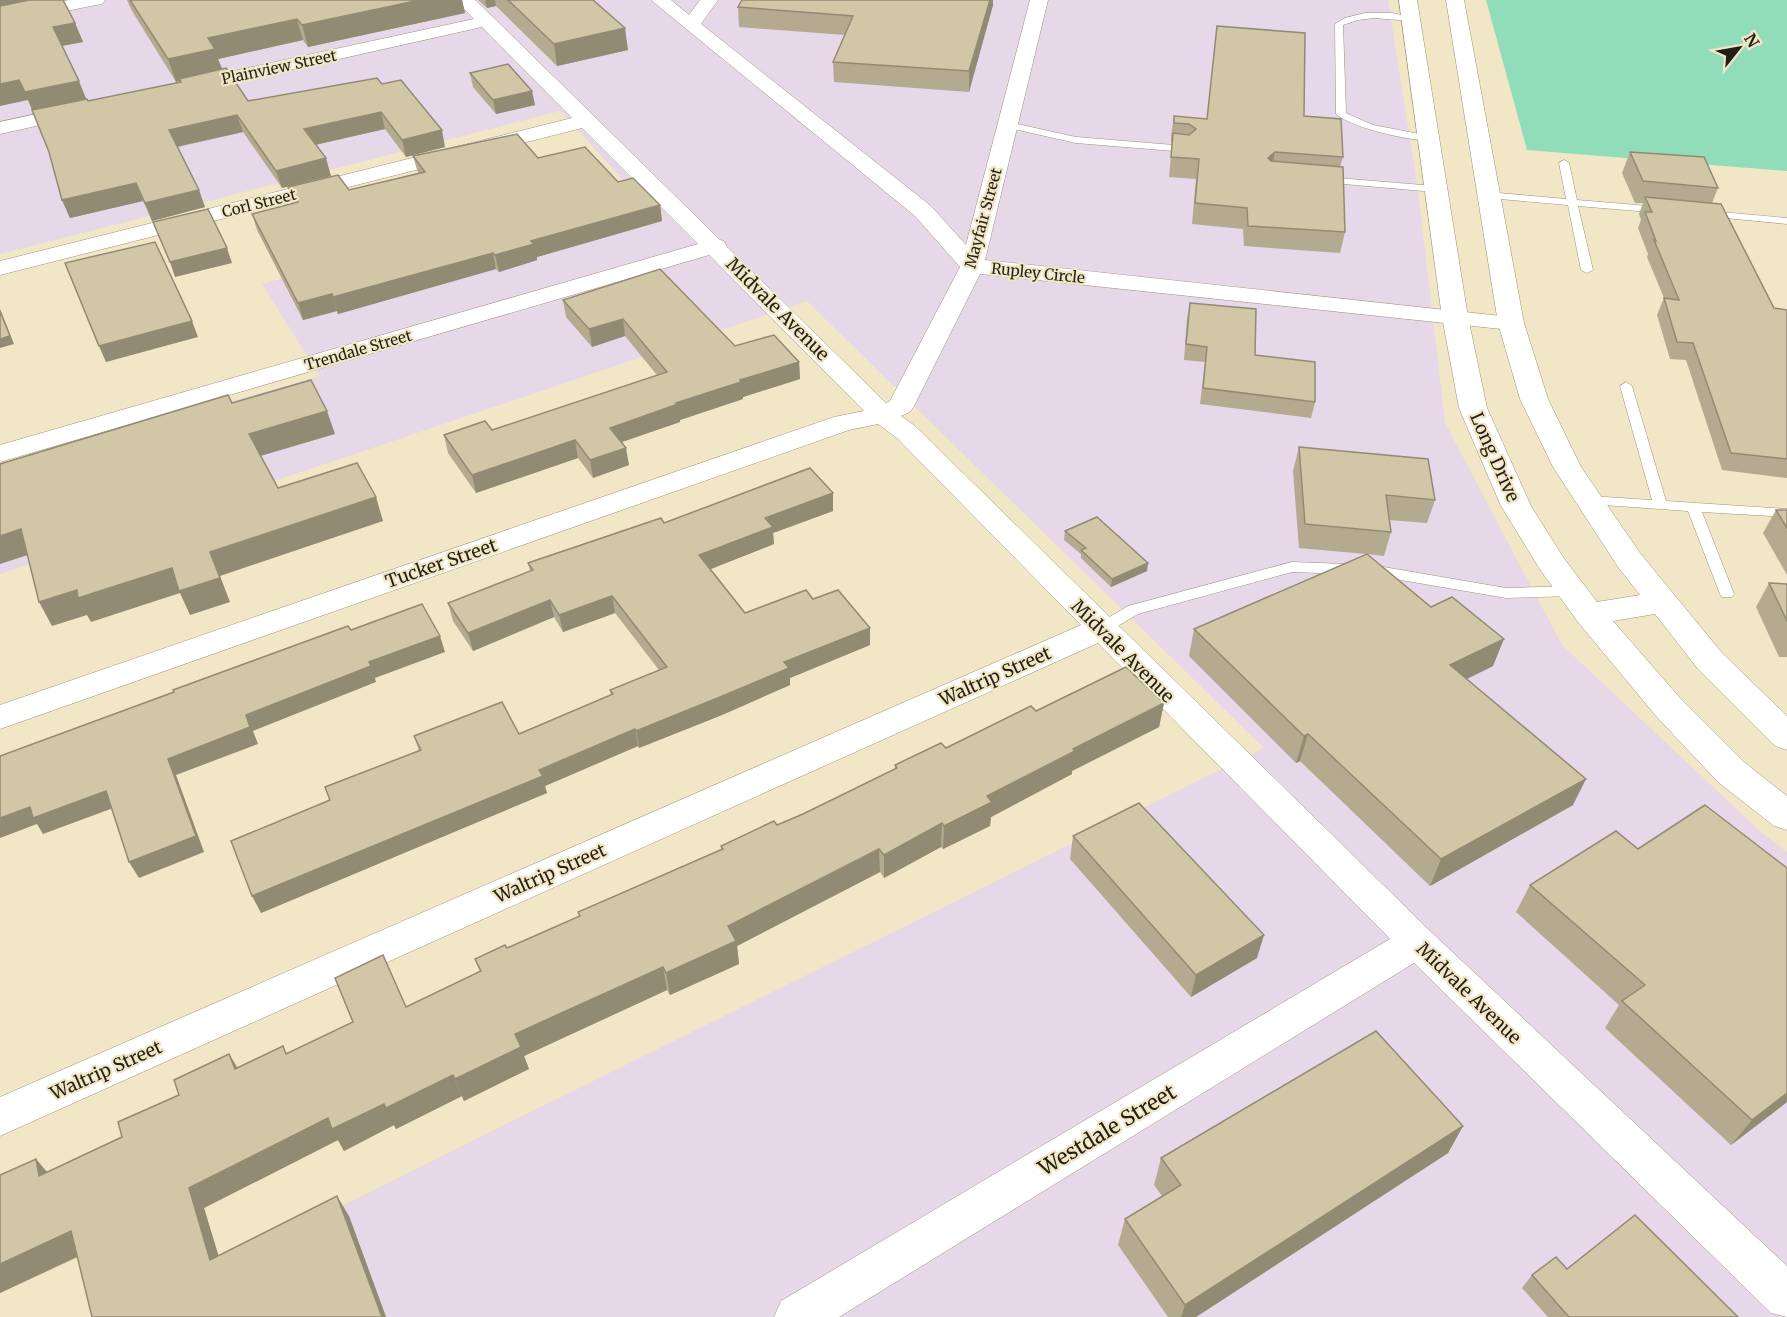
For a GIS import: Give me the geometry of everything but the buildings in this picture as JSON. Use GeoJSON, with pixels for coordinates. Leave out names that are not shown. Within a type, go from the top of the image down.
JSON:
{"type":"FeatureCollection","features":[{"type":"Feature","properties":{"kind":"main road","name":"Long Drive"},"geometry":{"type":"LineString","coordinates":[[1429,16],[1455,0]]}},
{"type":"Feature","properties":{"kind":"main road","name":"Long Drive"},"geometry":{"type":"LineString","coordinates":[[1429,16],[1454,143],[1488,195],[1511,323],[1534,399],[1567,467],[1629,560],[1661,602],[1710,661],[1787,737]]}},
{"type":"Feature","properties":{"kind":"main road","name":"Long Drive"},"geometry":{"type":"LineString","coordinates":[[1429,16],[1454,143],[1435,189],[1455,317],[1473,408],[1516,506],[1552,564],[1581,603],[1668,707],[1731,772],[1787,816]]}},
{"type":"Feature","properties":{"kind":"main road"},"geometry":{"type":"LineString","coordinates":[[1581,603],[1661,602]]}},
{"type":"Feature","properties":{"kind":"street"},"geometry":{"type":"LineString","coordinates":[[0,19],[96,0]]}},
{"type":"Feature","properties":{"kind":"street","name":"Midvale Avenue"},"geometry":{"type":"LineString","coordinates":[[465,0],[716,246],[883,415],[906,432],[1417,942],[1787,1298]]}},
{"type":"Feature","properties":{"kind":"street","name":"Rupley Circle"},"geometry":{"type":"LineString","coordinates":[[660,0],[923,211],[972,266],[1511,323]]}},
{"type":"Feature","properties":{"kind":"street"},"geometry":{"type":"LineString","coordinates":[[692,25],[709,0]]}},
{"type":"Feature","properties":{"kind":"street","name":"Mayfair Street"},"geometry":{"type":"LineString","coordinates":[[883,415],[901,406],[972,266],[1039,0]]}},
{"type":"Feature","properties":{"kind":"street","name":"Plainview Street"},"geometry":{"type":"LineString","coordinates":[[174,90],[487,21]]}},
{"type":"Feature","properties":{"kind":"street"},"geometry":{"type":"LineString","coordinates":[[0,128],[93,108]]}},
{"type":"Feature","properties":{"kind":"street","name":"Corl Street"},"geometry":{"type":"LineString","coordinates":[[0,268],[588,120]]}},
{"type":"Feature","properties":{"kind":"street","name":"Trendale Street"},"geometry":{"type":"LineString","coordinates":[[0,454],[716,246]]}},
{"type":"Feature","properties":{"kind":"street","name":"Tucker Street"},"geometry":{"type":"LineString","coordinates":[[0,717],[843,423],[883,415]]}},
{"type":"Feature","properties":{"kind":"street","name":"Waltrip Street"},"geometry":{"type":"LineString","coordinates":[[0,1117],[1101,629]]}},
{"type":"Feature","properties":{"kind":"street","name":"Westdale Street"},"geometry":{"type":"LineString","coordinates":[[797,1317],[1417,942]]}},
{"type":"Feature","properties":{"kind":"lane"},"geometry":{"type":"LineString","coordinates":[[1429,16],[1367,15],[1351,18],[1339,24],[1341,114],[1352,122],[1372,129],[1401,131],[1454,143]]}},
{"type":"Feature","properties":{"kind":"lane"},"geometry":{"type":"LineString","coordinates":[[1008,125],[1076,140],[1186,149]]}},
{"type":"Feature","properties":{"kind":"lane"},"geometry":{"type":"LineString","coordinates":[[1564,163],[1587,270]]}},
{"type":"Feature","properties":{"kind":"lane"},"geometry":{"type":"LineString","coordinates":[[1318,180],[1435,189]]}},
{"type":"Feature","properties":{"kind":"lane"},"geometry":{"type":"LineString","coordinates":[[1488,195],[1676,211]]}},
{"type":"Feature","properties":{"kind":"lane"},"geometry":{"type":"LineString","coordinates":[[1700,213],[1784,221],[1787,235]]}},
{"type":"Feature","properties":{"kind":"lane"},"geometry":{"type":"LineString","coordinates":[[1626,386],[1660,504]]}},
{"type":"Feature","properties":{"kind":"lane"},"geometry":{"type":"LineString","coordinates":[[1589,500],[1787,513]]}},
{"type":"Feature","properties":{"kind":"lane"},"geometry":{"type":"LineString","coordinates":[[1693,506],[1727,594]]}},
{"type":"Feature","properties":{"kind":"lane"},"geometry":{"type":"LineString","coordinates":[[1101,629],[1133,610],[1292,567],[1372,570],[1506,593],[1581,603]]}},
{"type":"Feature","properties":{"kind":"shaded area"},"geometry":{"type":"Polygon","coordinates":[[[0,0],[1388,0],[1418,190],[1445,423],[1562,645],[1762,833],[1787,852],[1787,1317],[118,1317],[1264,748],[807,301],[0,574],[0,468],[320,376],[262,284],[626,183],[560,111],[0,254],[0,0]]]}},
{"type":"Feature","properties":{"kind":"green space"},"geometry":{"type":"Polygon","coordinates":[[[1486,0],[1787,0],[1787,171],[1527,150],[1486,0]]]}}]}
